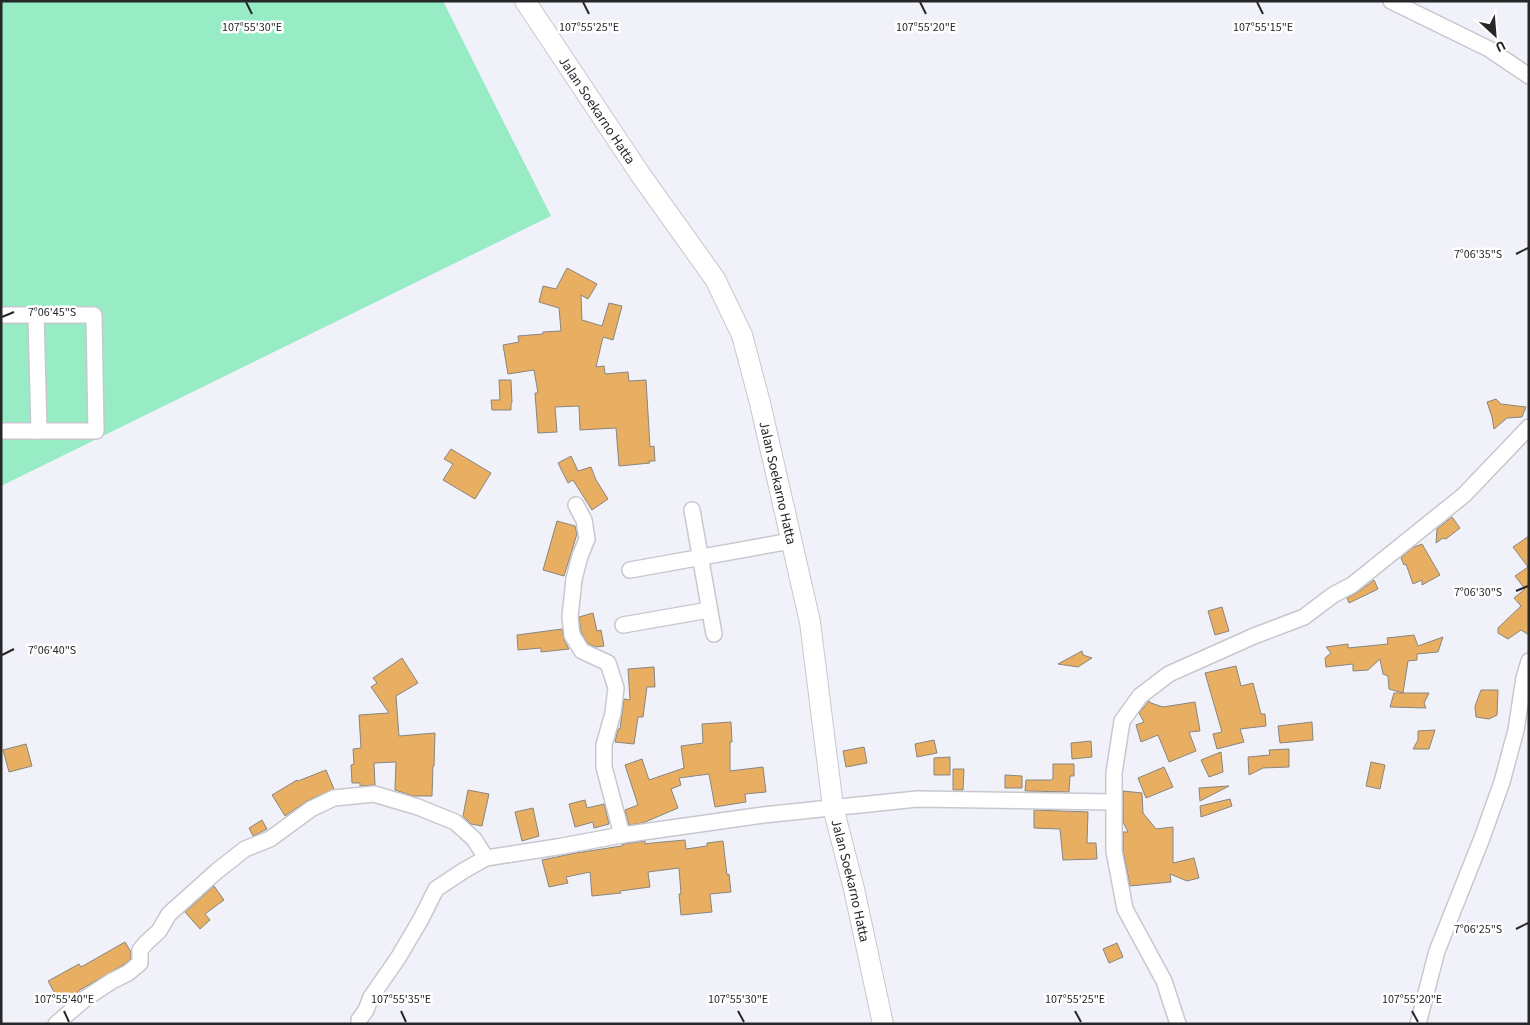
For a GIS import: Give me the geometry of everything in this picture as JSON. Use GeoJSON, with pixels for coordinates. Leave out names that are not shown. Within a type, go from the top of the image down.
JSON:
{"type":"FeatureCollection","features":[{"type":"Feature","properties":{"kind":"street","name":"Jalan Soekarno Hatta"},"geometry":{"type":"LineString","coordinates":[[525,1],[640,174],[715,279],[742,335],[760,403],[810,622],[833,807],[854,889],[883,1024]]}},
{"type":"Feature","properties":{"kind":"street"},"geometry":{"type":"LineString","coordinates":[[1391,1],[1489,50],[1529,76]]}},
{"type":"Feature","properties":{"kind":"street"},"geometry":{"type":"LineString","coordinates":[[36,315],[39,431]]}},
{"type":"Feature","properties":{"kind":"street"},"geometry":{"type":"LineString","coordinates":[[1,316],[94,315],[96,431],[1,432]]}},
{"type":"Feature","properties":{"kind":"street"},"geometry":{"type":"LineString","coordinates":[[1178,1024],[1164,980],[1125,909],[1114,851],[1114,774],[1122,720],[1140,696],[1168,674],[1254,636],[1304,617],[1352,585],[1464,495],[1529,427]]}},
{"type":"Feature","properties":{"kind":"street"},"geometry":{"type":"LineString","coordinates":[[576,505],[584,520],[587,539],[574,579],[570,617],[572,636],[582,651],[608,663],[616,688],[613,713],[604,745],[604,767],[622,835]]}},
{"type":"Feature","properties":{"kind":"street"},"geometry":{"type":"LineString","coordinates":[[692,510],[714,634]]}},
{"type":"Feature","properties":{"kind":"street"},"geometry":{"type":"LineString","coordinates":[[630,570],[791,541]]}},
{"type":"Feature","properties":{"kind":"street"},"geometry":{"type":"LineString","coordinates":[[623,625],[710,610]]}},
{"type":"Feature","properties":{"kind":"street"},"geometry":{"type":"LineString","coordinates":[[1418,1024],[1437,951],[1502,782],[1516,730],[1524,678],[1529,661]]}},
{"type":"Feature","properties":{"kind":"street"},"geometry":{"type":"LineString","coordinates":[[56,1024],[86,998],[128,973],[140,963],[140,950],[159,931],[169,914],[217,871],[245,849],[270,838],[311,809],[334,798],[374,794],[418,807],[455,822],[474,839],[486,858]]}},
{"type":"Feature","properties":{"kind":"street"},"geometry":{"type":"LineString","coordinates":[[359,1024],[359,1020],[366,1010],[371,997],[398,958],[436,889],[486,858],[622,835],[764,815],[917,799],[1114,802]]}},
{"type":"Feature","properties":{"kind":"green space"},"geometry":{"type":"Polygon","coordinates":[[[1,1],[443,1],[551,216],[1,486],[1,1]]]}},
{"type":"Feature","properties":{"kind":"building"},"geometry":{"type":"Polygon","coordinates":[[[567,268],[597,284],[588,299],[581,295],[582,320],[602,326],[609,303],[622,306],[613,340],[603,337],[596,367],[604,366],[605,374],[628,372],[629,381],[646,380],[650,447],[654,446],[655,461],[619,466],[616,428],[580,430],[579,406],[555,407],[557,432],[538,433],[535,393],[538,393],[534,370],[508,374],[503,345],[519,342],[518,336],[561,331],[559,308],[539,302],[543,286],[556,289],[567,268]]]}},
{"type":"Feature","properties":{"kind":"building"},"geometry":{"type":"Polygon","coordinates":[[[499,380],[511,380],[511,410],[492,410],[491,400],[500,400],[499,380]]]}},
{"type":"Feature","properties":{"kind":"building"},"geometry":{"type":"Polygon","coordinates":[[[1496,399],[1501,404],[1526,407],[1522,417],[1507,418],[1494,429],[1487,402],[1496,399]]]}},
{"type":"Feature","properties":{"kind":"building"},"geometry":{"type":"Polygon","coordinates":[[[451,449],[491,473],[475,499],[443,480],[453,464],[444,459],[451,449]]]}},
{"type":"Feature","properties":{"kind":"building"},"geometry":{"type":"Polygon","coordinates":[[[571,456],[578,471],[591,467],[596,480],[608,499],[592,510],[573,480],[568,483],[558,463],[571,456]]]}},
{"type":"Feature","properties":{"kind":"building"},"geometry":{"type":"Polygon","coordinates":[[[1452,517],[1460,528],[1446,539],[1443,538],[1436,543],[1437,529],[1452,517]]]}},
{"type":"Feature","properties":{"kind":"building"},"geometry":{"type":"Polygon","coordinates":[[[557,521],[575,526],[577,534],[564,576],[543,570],[557,521]]]}},
{"type":"Feature","properties":{"kind":"building"},"geometry":{"type":"Polygon","coordinates":[[[1529,536],[1529,635],[1521,630],[1508,639],[1498,633],[1498,628],[1521,606],[1514,598],[1525,589],[1515,576],[1528,567],[1513,547],[1529,536]]]}},
{"type":"Feature","properties":{"kind":"building"},"geometry":{"type":"Polygon","coordinates":[[[1422,544],[1440,575],[1422,585],[1422,580],[1413,584],[1406,564],[1404,565],[1401,558],[1412,548],[1422,544]]]}},
{"type":"Feature","properties":{"kind":"building"},"geometry":{"type":"Polygon","coordinates":[[[1374,580],[1378,589],[1349,603],[1347,598],[1374,580]]]}},
{"type":"Feature","properties":{"kind":"building"},"geometry":{"type":"Polygon","coordinates":[[[1222,607],[1229,631],[1215,635],[1208,611],[1222,607]]]}},
{"type":"Feature","properties":{"kind":"building"},"geometry":{"type":"Polygon","coordinates":[[[593,613],[597,631],[601,630],[604,646],[596,647],[588,644],[581,632],[579,617],[593,613]]]}},
{"type":"Feature","properties":{"kind":"building"},"geometry":{"type":"Polygon","coordinates":[[[562,629],[564,640],[569,649],[541,652],[541,648],[518,650],[517,635],[562,629]]]}},
{"type":"Feature","properties":{"kind":"building"},"geometry":{"type":"Polygon","coordinates":[[[1414,635],[1418,646],[1443,637],[1438,652],[1417,654],[1417,660],[1408,661],[1403,693],[1389,689],[1388,676],[1383,674],[1380,659],[1368,670],[1353,671],[1353,664],[1326,667],[1325,658],[1331,653],[1326,647],[1348,644],[1348,648],[1388,644],[1387,638],[1414,635]]]}},
{"type":"Feature","properties":{"kind":"building"},"geometry":{"type":"Polygon","coordinates":[[[1082,651],[1083,655],[1092,658],[1078,667],[1058,664],[1082,651]]]}},
{"type":"Feature","properties":{"kind":"building"},"geometry":{"type":"Polygon","coordinates":[[[402,658],[418,683],[396,696],[399,736],[435,733],[432,796],[413,796],[395,790],[396,762],[374,763],[375,785],[360,786],[360,783],[352,783],[351,765],[354,764],[353,749],[361,748],[359,715],[389,713],[371,687],[377,683],[373,678],[402,658]]]}},
{"type":"Feature","properties":{"kind":"building"},"geometry":{"type":"Polygon","coordinates":[[[1236,666],[1241,686],[1253,683],[1261,714],[1265,714],[1266,726],[1240,729],[1244,742],[1217,749],[1213,734],[1222,732],[1205,673],[1236,666]]]}},
{"type":"Feature","properties":{"kind":"building"},"geometry":{"type":"Polygon","coordinates":[[[654,667],[655,687],[647,687],[643,717],[638,717],[634,744],[615,742],[618,729],[620,729],[624,699],[630,700],[628,669],[654,667]]]}},
{"type":"Feature","properties":{"kind":"building"},"geometry":{"type":"Polygon","coordinates":[[[1481,690],[1498,690],[1497,715],[1489,719],[1476,717],[1475,706],[1481,690]]]}},
{"type":"Feature","properties":{"kind":"building"},"geometry":{"type":"Polygon","coordinates":[[[1394,693],[1429,693],[1424,703],[1426,708],[1390,707],[1394,693]]]}},
{"type":"Feature","properties":{"kind":"building"},"geometry":{"type":"Polygon","coordinates":[[[1149,701],[1163,707],[1195,702],[1200,731],[1189,732],[1196,751],[1169,762],[1158,735],[1141,742],[1136,725],[1144,722],[1139,713],[1149,701]]]}},
{"type":"Feature","properties":{"kind":"building"},"geometry":{"type":"Polygon","coordinates":[[[731,722],[730,771],[763,767],[766,792],[745,794],[746,802],[715,807],[709,774],[679,778],[681,785],[671,789],[678,808],[643,823],[629,825],[625,810],[638,805],[625,765],[642,759],[649,780],[684,768],[681,746],[703,743],[702,724],[731,722]]]}},
{"type":"Feature","properties":{"kind":"building"},"geometry":{"type":"Polygon","coordinates":[[[1312,722],[1313,740],[1280,743],[1278,726],[1312,722]]]}},
{"type":"Feature","properties":{"kind":"building"},"geometry":{"type":"Polygon","coordinates":[[[1435,730],[1429,749],[1413,749],[1418,740],[1418,731],[1435,730]]]}},
{"type":"Feature","properties":{"kind":"building"},"geometry":{"type":"Polygon","coordinates":[[[934,740],[937,753],[917,757],[915,744],[934,740]]]}},
{"type":"Feature","properties":{"kind":"building"},"geometry":{"type":"Polygon","coordinates":[[[1091,741],[1092,757],[1072,759],[1071,743],[1091,741]]]}},
{"type":"Feature","properties":{"kind":"building"},"geometry":{"type":"Polygon","coordinates":[[[26,744],[32,766],[9,772],[3,750],[26,744]]]}},
{"type":"Feature","properties":{"kind":"building"},"geometry":{"type":"Polygon","coordinates":[[[864,747],[867,763],[846,767],[843,751],[864,747]]]}},
{"type":"Feature","properties":{"kind":"building"},"geometry":{"type":"Polygon","coordinates":[[[1289,749],[1289,767],[1263,768],[1249,775],[1248,757],[1270,755],[1269,750],[1289,749]]]}},
{"type":"Feature","properties":{"kind":"building"},"geometry":{"type":"Polygon","coordinates":[[[1221,752],[1223,772],[1209,777],[1201,760],[1221,752]]]}},
{"type":"Feature","properties":{"kind":"building"},"geometry":{"type":"Polygon","coordinates":[[[950,757],[950,775],[934,775],[934,758],[950,757]]]}},
{"type":"Feature","properties":{"kind":"building"},"geometry":{"type":"Polygon","coordinates":[[[1371,762],[1385,765],[1380,789],[1366,786],[1371,762]]]}},
{"type":"Feature","properties":{"kind":"building"},"geometry":{"type":"Polygon","coordinates":[[[1053,764],[1074,764],[1074,776],[1070,776],[1069,792],[1025,791],[1026,780],[1053,779],[1053,764]]]}},
{"type":"Feature","properties":{"kind":"building"},"geometry":{"type":"Polygon","coordinates":[[[1164,767],[1173,787],[1146,798],[1138,778],[1164,767]]]}},
{"type":"Feature","properties":{"kind":"building"},"geometry":{"type":"Polygon","coordinates":[[[953,769],[964,769],[963,790],[953,790],[953,769]]]}},
{"type":"Feature","properties":{"kind":"building"},"geometry":{"type":"Polygon","coordinates":[[[326,770],[334,789],[307,801],[285,816],[272,795],[297,780],[326,770]]]}},
{"type":"Feature","properties":{"kind":"building"},"geometry":{"type":"Polygon","coordinates":[[[1005,775],[1022,776],[1022,788],[1005,788],[1005,775]]]}},
{"type":"Feature","properties":{"kind":"building"},"geometry":{"type":"Polygon","coordinates":[[[1229,786],[1200,801],[1199,788],[1229,786]]]}},
{"type":"Feature","properties":{"kind":"building"},"geometry":{"type":"Polygon","coordinates":[[[468,790],[489,794],[482,826],[471,824],[463,816],[468,790]]]}},
{"type":"Feature","properties":{"kind":"building"},"geometry":{"type":"Polygon","coordinates":[[[1123,791],[1142,793],[1143,813],[1156,829],[1173,827],[1173,863],[1194,858],[1199,878],[1187,881],[1170,874],[1171,882],[1130,886],[1123,850],[1123,832],[1128,832],[1123,822],[1123,791]]]}},
{"type":"Feature","properties":{"kind":"building"},"geometry":{"type":"Polygon","coordinates":[[[1230,799],[1232,806],[1201,817],[1200,806],[1230,799]]]}},
{"type":"Feature","properties":{"kind":"building"},"geometry":{"type":"Polygon","coordinates":[[[585,800],[587,808],[604,804],[609,824],[594,828],[593,822],[575,827],[569,804],[585,800]]]}},
{"type":"Feature","properties":{"kind":"building"},"geometry":{"type":"Polygon","coordinates":[[[533,808],[539,836],[522,841],[515,812],[533,808]]]}},
{"type":"Feature","properties":{"kind":"building"},"geometry":{"type":"Polygon","coordinates":[[[1034,810],[1088,812],[1087,843],[1096,843],[1097,859],[1063,860],[1060,829],[1034,828],[1034,810]]]}},
{"type":"Feature","properties":{"kind":"building"},"geometry":{"type":"Polygon","coordinates":[[[262,820],[267,829],[253,836],[249,828],[262,820]]]}},
{"type":"Feature","properties":{"kind":"building"},"geometry":{"type":"Polygon","coordinates":[[[685,840],[686,849],[707,846],[707,843],[723,841],[731,892],[710,894],[712,912],[681,915],[679,868],[648,872],[650,887],[592,896],[590,872],[566,877],[568,883],[549,887],[542,860],[645,841],[645,844],[685,840]]]}},
{"type":"Feature","properties":{"kind":"building"},"geometry":{"type":"Polygon","coordinates":[[[214,886],[224,900],[205,914],[210,920],[200,929],[185,912],[214,886]]]}},
{"type":"Feature","properties":{"kind":"building"},"geometry":{"type":"Polygon","coordinates":[[[125,942],[131,952],[131,959],[80,990],[71,998],[60,1003],[48,981],[79,964],[81,967],[125,942]]]}},
{"type":"Feature","properties":{"kind":"building"},"geometry":{"type":"Polygon","coordinates":[[[1117,943],[1123,957],[1109,963],[1103,949],[1117,943]]]}}]}
